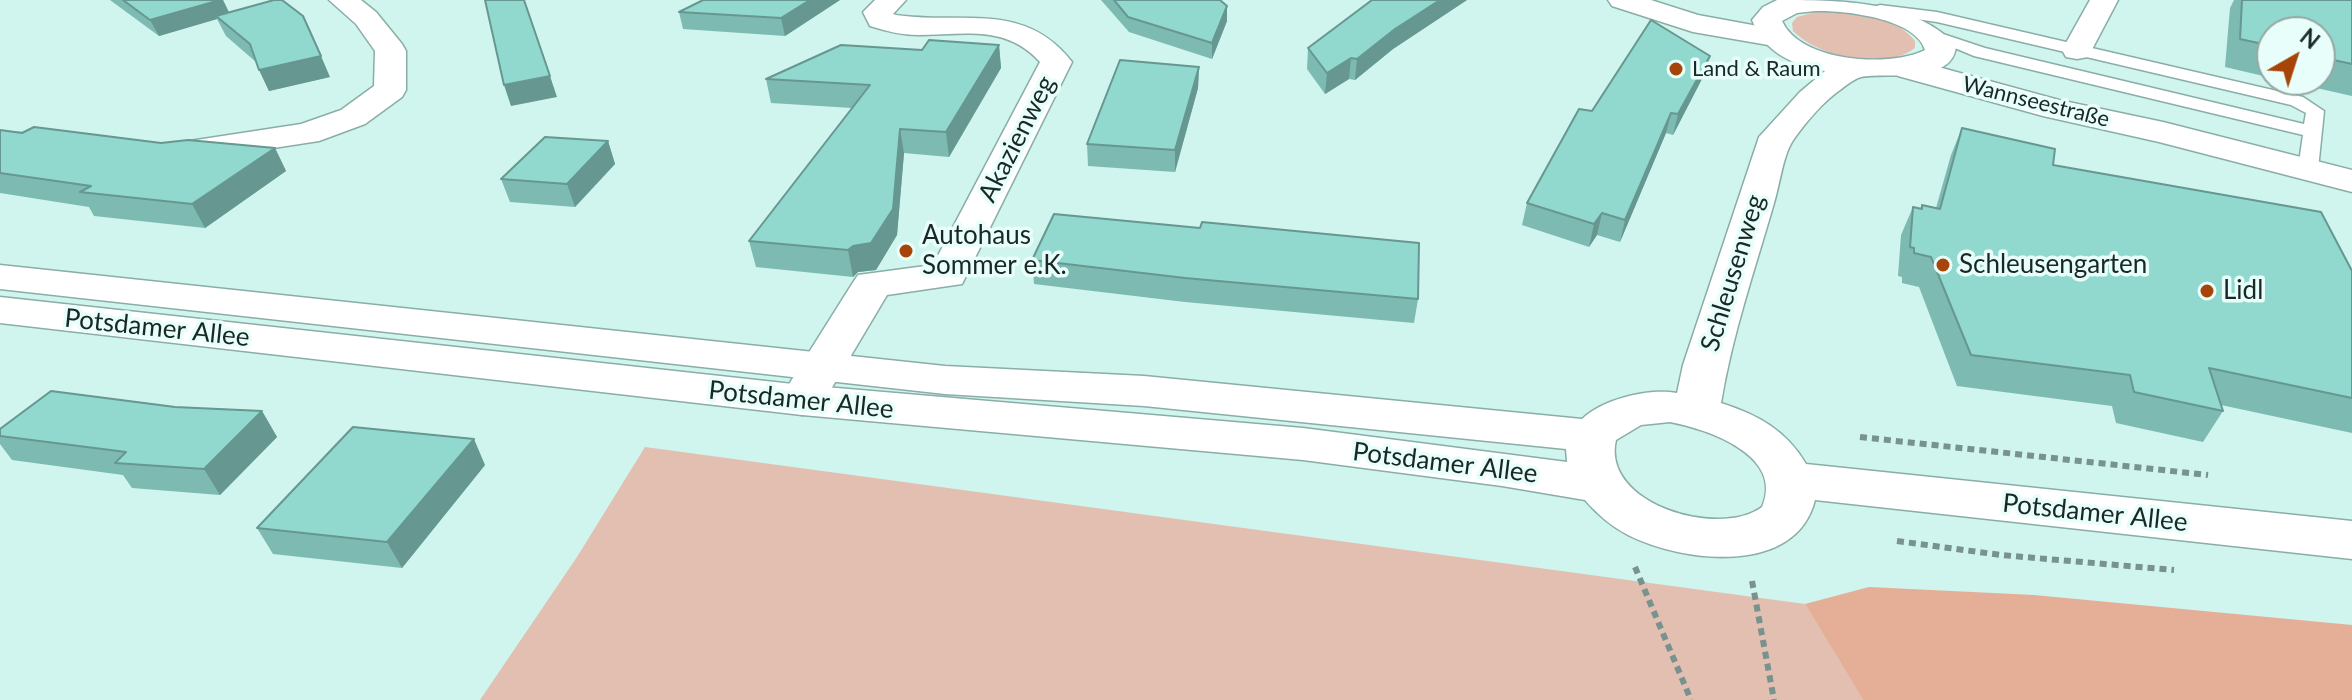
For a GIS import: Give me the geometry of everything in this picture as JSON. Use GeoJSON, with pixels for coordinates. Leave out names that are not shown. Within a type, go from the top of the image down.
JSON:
{"type":"FeatureCollection","features":[{"type":"Feature","properties":{"kind":"street"},"geometry":{"type":"LineString","coordinates":[[182,151],[307,134],[353,117],[390,90],[391,51],[366,18],[343,0]]}},
{"type":"Feature","properties":{"kind":"street","name":"Akazienweg"},"geometry":{"type":"LineString","coordinates":[[892,0],[878,12],[880,20],[899,27],[983,23]]}},
{"type":"Feature","properties":{"kind":"street","name":"Akazienweg"},"geometry":{"type":"LineString","coordinates":[[813,384],[873,284],[948,275],[1056,62],[1040,43],[928,0]]}},
{"type":"Feature","properties":{"kind":"street"},"geometry":{"type":"LineString","coordinates":[[2077,50],[2104,0]]}},
{"type":"Feature","properties":{"kind":"street"},"geometry":{"type":"LineString","coordinates":[[1627,1],[1693,23],[1783,38],[1855,68],[1909,69],[1929,64],[1937,45]]}},
{"type":"Feature","properties":{"kind":"street","name":"Wannseestraße"},"geometry":{"type":"LineString","coordinates":[[1783,38],[1829,1],[1880,10],[1903,17],[1937,45],[1988,75],[2163,132]]}},
{"type":"Feature","properties":{"kind":"street","name":"Schleusenweg"},"geometry":{"type":"LineString","coordinates":[[1776,137],[1771,118],[1783,38]]}},
{"type":"Feature","properties":{"kind":"street","name":"Schleusenweg"},"geometry":{"type":"LineString","coordinates":[[1696,411],[1705,365],[1776,137],[1816,90],[1855,68]]}},
{"type":"Feature","properties":{"kind":"street","name":"Wannseestraße"},"geometry":{"type":"LineString","coordinates":[[1909,69],[2055,109],[2163,132],[2352,181]]}},
{"type":"Feature","properties":{"kind":"street","name":"Potsdamer Allee"},"geometry":{"type":"LineString","coordinates":[[0,277],[813,384],[931,413],[1133,428],[1503,467],[1598,460]]}},
{"type":"Feature","properties":{"kind":"street","name":"Potsdamer Allee"},"geometry":{"type":"LineString","coordinates":[[0,310],[813,384]]}},
{"type":"Feature","properties":{"kind":"street"},"geometry":{"type":"LineString","coordinates":[[1670,407],[1696,411],[1728,421],[1757,438],[1778,458],[1790,480],[1791,502],[1780,521],[1757,534],[1725,539],[1689,536],[1653,525],[1623,507],[1598,460],[1605,423],[1622,413],[1670,407]]}},
{"type":"Feature","properties":{"kind":"street","name":"Potsdamer Allee"},"geometry":{"type":"LineString","coordinates":[[1790,480],[2352,540]]}},
{"type":"Feature","properties":{"kind":"lane"},"geometry":{"type":"LineString","coordinates":[[1880,10],[1965,24],[2297,101],[2315,111],[2308,169]]}},
{"type":"Feature","properties":{"kind":"lane"},"geometry":{"type":"LineString","coordinates":[[1937,45],[1965,24]]}},
{"type":"Feature","properties":{"kind":"lane"},"geometry":{"type":"LineString","coordinates":[[1937,45],[1980,52],[2313,132]]}},
{"type":"Feature","properties":{"kind":"path"},"geometry":{"type":"LineString","coordinates":[[1860,437],[2209,475]]}},
{"type":"Feature","properties":{"kind":"path"},"geometry":{"type":"LineString","coordinates":[[1897,541],[2001,555],[2181,571]]}},
{"type":"Feature","properties":{"kind":"path"},"geometry":{"type":"LineString","coordinates":[[1635,565],[1691,700]]}},
{"type":"Feature","properties":{"kind":"path"},"geometry":{"type":"LineString","coordinates":[[1752,580],[1774,700]]}},
{"type":"Feature","properties":{"kind":"shaded area"},"geometry":{"type":"Polygon","coordinates":[[[1823,10],[1860,13],[1885,20],[1907,32],[1915,41],[1915,48],[1902,55],[1869,60],[1819,48],[1793,31],[1792,23],[1797,17],[1823,10]]]}},
{"type":"Feature","properties":{"kind":"shaded area"},"geometry":{"type":"Polygon","coordinates":[[[645,447],[1805,604],[1863,700],[480,700],[577,557],[645,447]]]}},
{"type":"Feature","properties":{"kind":"shaded area"},"geometry":{"type":"Polygon","coordinates":[[[1869,587],[2034,595],[2352,625],[2352,700],[1863,700],[1805,604],[1869,587]]]}},
{"type":"Feature","properties":{"kind":"building"},"geometry":{"type":"Polygon","coordinates":[[[123,0],[220,0],[150,20],[123,0]]]}},
{"type":"Feature","properties":{"kind":"building"},"geometry":{"type":"Polygon","coordinates":[[[282,0],[303,16],[321,56],[259,70],[250,44],[216,16],[282,0]]]}},
{"type":"Feature","properties":{"kind":"building"},"geometry":{"type":"Polygon","coordinates":[[[485,0],[524,0],[550,76],[504,85],[485,0]]]}},
{"type":"Feature","properties":{"kind":"building"},"geometry":{"type":"Polygon","coordinates":[[[703,0],[810,0],[781,18],[679,12],[703,0]]]}},
{"type":"Feature","properties":{"kind":"building"},"geometry":{"type":"Polygon","coordinates":[[[1114,0],[1220,0],[1227,6],[1212,43],[1128,17],[1114,0]]]}},
{"type":"Feature","properties":{"kind":"building"},"geometry":{"type":"Polygon","coordinates":[[[1372,0],[1440,0],[1395,29],[1357,59],[1351,58],[1327,73],[1308,48],[1372,0]]]}},
{"type":"Feature","properties":{"kind":"building"},"geometry":{"type":"Polygon","coordinates":[[[2242,0],[2352,0],[2352,64],[2336,60],[2336,16],[2256,16],[2256,42],[2240,39],[2242,0]]]}},
{"type":"Feature","properties":{"kind":"building"},"geometry":{"type":"Polygon","coordinates":[[[1651,20],[1710,56],[1678,114],[1671,113],[1625,220],[1602,213],[1594,224],[1527,203],[1579,109],[1592,111],[1651,20]]]}},
{"type":"Feature","properties":{"kind":"building"},"geometry":{"type":"Polygon","coordinates":[[[929,40],[999,45],[946,132],[900,129],[893,209],[871,243],[848,250],[749,241],[870,85],[766,79],[841,45],[922,50],[929,40]]]}},
{"type":"Feature","properties":{"kind":"building"},"geometry":{"type":"Polygon","coordinates":[[[1120,60],[1199,67],[1175,150],[1087,144],[1120,60]]]}},
{"type":"Feature","properties":{"kind":"building"},"geometry":{"type":"Polygon","coordinates":[[[34,127],[161,143],[188,140],[275,148],[192,204],[80,192],[91,186],[0,173],[0,130],[22,133],[34,127]]]}},
{"type":"Feature","properties":{"kind":"building"},"geometry":{"type":"Polygon","coordinates":[[[1962,128],[2055,149],[2053,165],[2321,212],[2352,271],[2352,398],[2209,368],[2223,411],[2134,392],[2130,375],[1971,355],[1931,257],[1914,253],[1914,248],[1910,247],[1913,207],[1922,209],[1922,205],[1940,209],[1962,128]]]}},
{"type":"Feature","properties":{"kind":"building"},"geometry":{"type":"Polygon","coordinates":[[[545,137],[608,141],[567,184],[501,179],[545,137]]]}},
{"type":"Feature","properties":{"kind":"building"},"geometry":{"type":"Polygon","coordinates":[[[1054,214],[1200,228],[1202,222],[1419,243],[1418,299],[1185,278],[1032,260],[1054,214]]]}},
{"type":"Feature","properties":{"kind":"building"},"geometry":{"type":"Polygon","coordinates":[[[51,391],[175,407],[262,411],[204,469],[115,463],[126,452],[0,436],[0,429],[51,391]]]}},
{"type":"Feature","properties":{"kind":"building"},"geometry":{"type":"Polygon","coordinates":[[[353,427],[474,439],[387,542],[257,528],[353,427]]]}},
{"type":"Feature","properties":{"kind":"place","name":"Land & Raum"},"geometry":{"type":"Point","coordinates":[1676,69]}},
{"type":"Feature","properties":{"kind":"place","name":"Autohaus Sommer e.K."},"geometry":{"type":"Point","coordinates":[906,251]}},
{"type":"Feature","properties":{"kind":"place","name":"Schleusengarten"},"geometry":{"type":"Point","coordinates":[1943,265]}},
{"type":"Feature","properties":{"kind":"place","name":"Lidl"},"geometry":{"type":"Point","coordinates":[2207,291]}}]}
